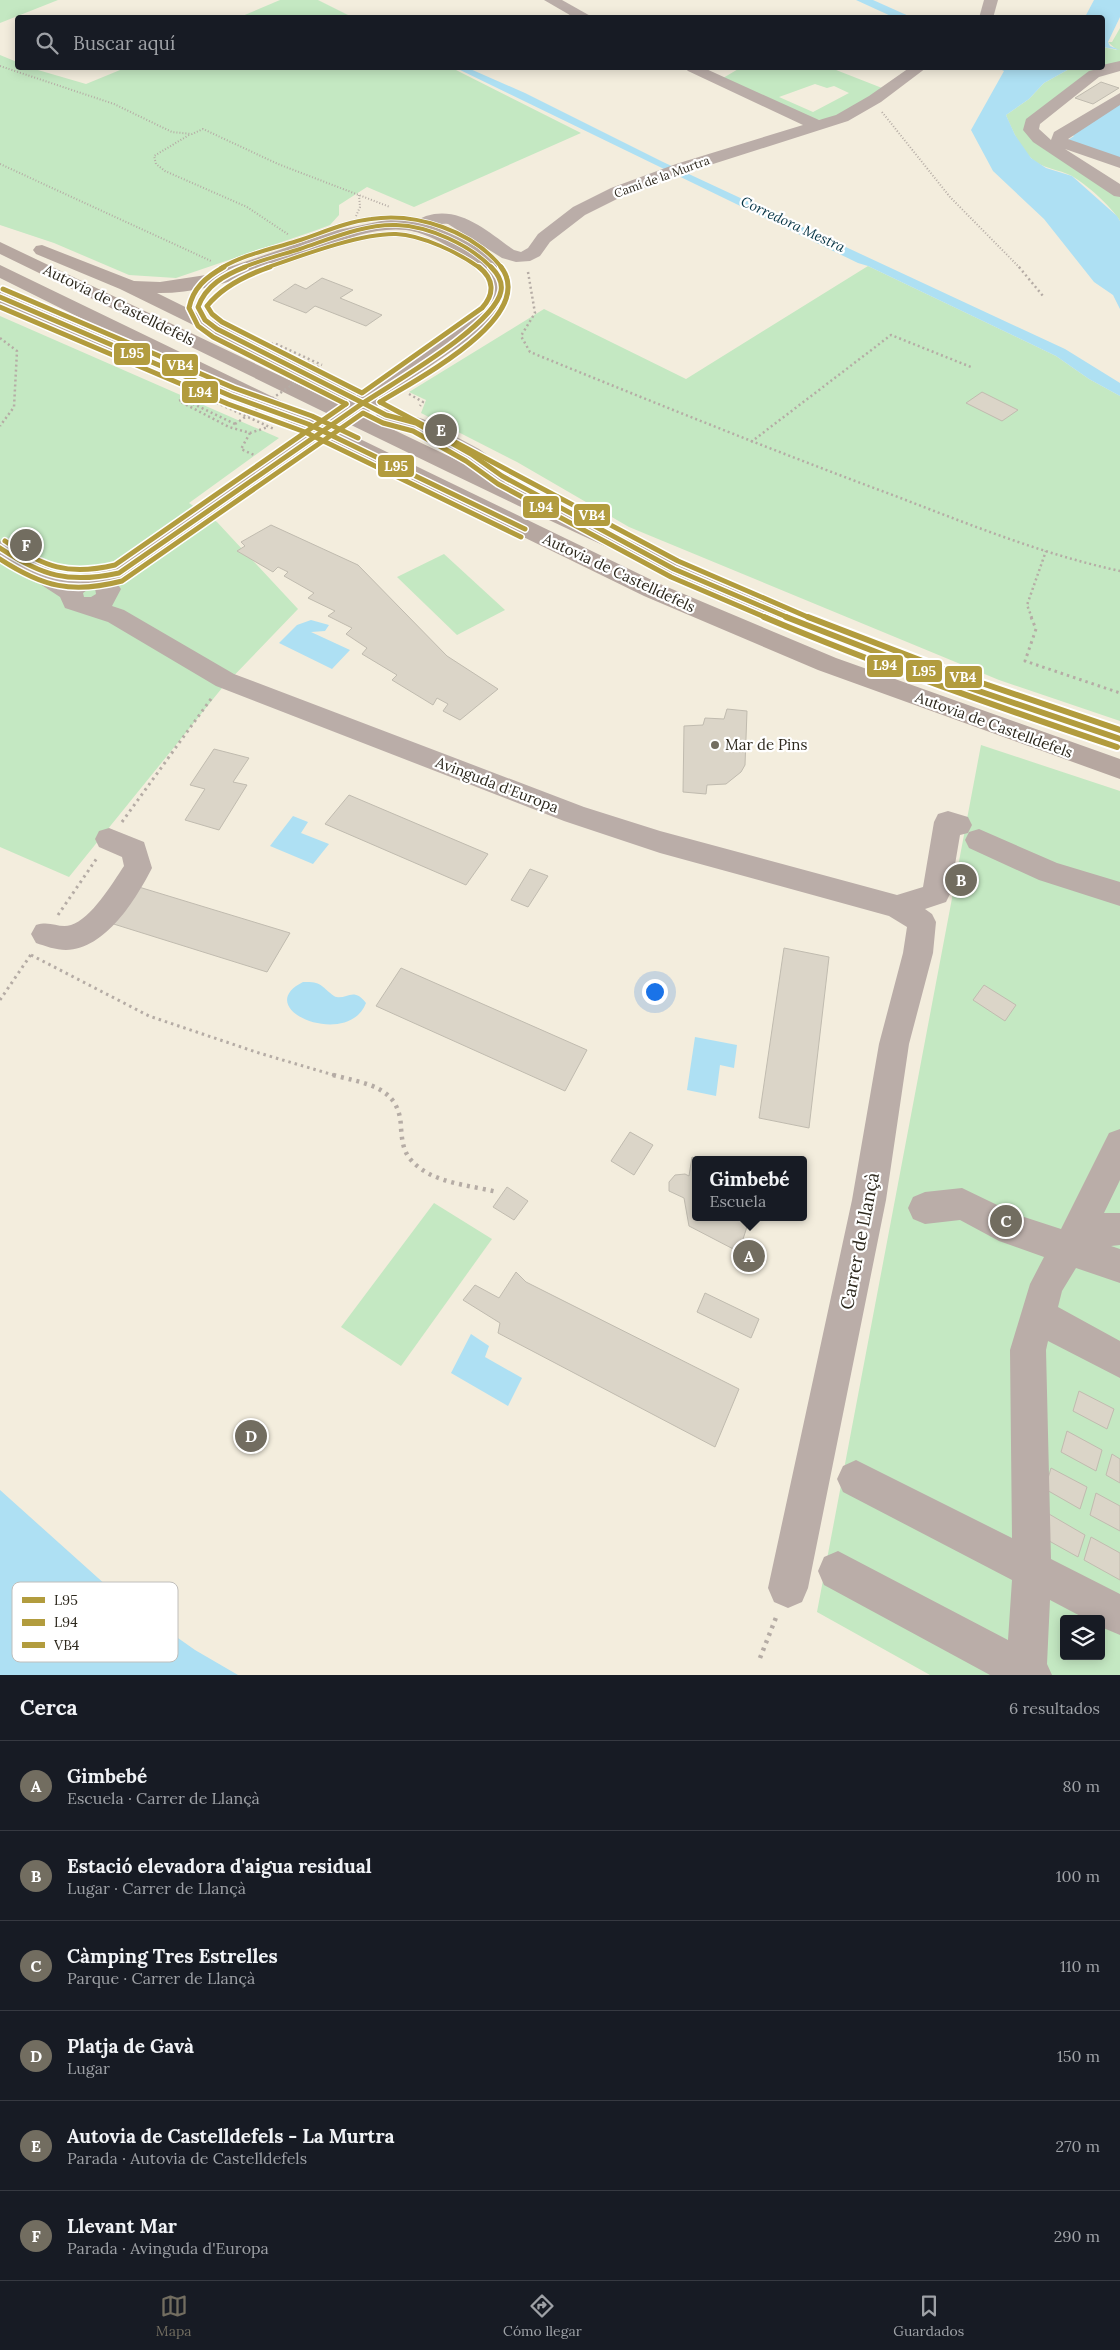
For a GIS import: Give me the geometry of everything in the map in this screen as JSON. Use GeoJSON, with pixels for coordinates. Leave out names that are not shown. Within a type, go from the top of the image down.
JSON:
{"type":"FeatureCollection","features":[{"type":"Feature","properties":{"kind":"highway"},"geometry":{"type":"LineString","coordinates":[[99,592],[290,454],[478,324],[498,300],[502,289],[493,267],[479,256],[435,232],[399,224],[378,226],[317,243],[234,272],[183,285],[160,288],[127,285]]}},
{"type":"Feature","properties":{"kind":"highway"},"geometry":{"type":"LineString","coordinates":[[0,236],[80,264],[127,285],[386,414],[674,569]]}},
{"type":"Feature","properties":{"kind":"highway","name":"Autovia de Castelldefels"},"geometry":{"type":"LineString","coordinates":[[0,247],[535,506],[674,569],[836,638],[961,685],[1120,739]]}},
{"type":"Feature","properties":{"kind":"highway","name":"Autovia de Castelldefels"},"geometry":{"type":"LineString","coordinates":[[0,271],[609,571],[827,664],[1120,769]]}},
{"type":"Feature","properties":{"kind":"highway"},"geometry":{"type":"LineString","coordinates":[[217,330],[200,314],[198,303],[204,291],[212,284],[234,272]]}},
{"type":"Feature","properties":{"kind":"highway"},"geometry":{"type":"LineString","coordinates":[[0,296],[230,396],[308,424]]}},
{"type":"Feature","properties":{"kind":"street"},"geometry":{"type":"LineString","coordinates":[[551,0],[582,15]]}},
{"type":"Feature","properties":{"kind":"street"},"geometry":{"type":"LineString","coordinates":[[987,15],[991,0]]}},
{"type":"Feature","properties":{"kind":"street"},"geometry":{"type":"LineString","coordinates":[[1105,69],[1120,66]]}},
{"type":"Feature","properties":{"kind":"street"},"geometry":{"type":"LineString","coordinates":[[697,70],[816,125]]}},
{"type":"Feature","properties":{"kind":"street","name":"Camí de la Murtra"},"geometry":{"type":"LineString","coordinates":[[524,257],[534,252],[544,238],[579,211],[617,192],[675,171],[842,118],[872,101],[915,70]]}},
{"type":"Feature","properties":{"kind":"street"},"geometry":{"type":"LineString","coordinates":[[1102,70],[1094,74],[1032,122],[1031,130],[1039,139],[1120,192]]}},
{"type":"Feature","properties":{"kind":"street"},"geometry":{"type":"LineString","coordinates":[[1120,98],[1060,135],[1059,140],[1120,163]]}},
{"type":"Feature","properties":{"kind":"street"},"geometry":{"type":"LineString","coordinates":[[418,227],[432,219],[451,218],[461,222],[508,254],[524,257]]}},
{"type":"Feature","properties":{"kind":"street","name":"Avinguda d'Europa"},"geometry":{"type":"LineString","coordinates":[[0,548],[43,575],[99,592],[224,680],[574,814],[660,842],[897,907]]}},
{"type":"Feature","properties":{"kind":"street"},"geometry":{"type":"LineString","coordinates":[[897,907],[936,894],[948,822],[1049,872],[1120,894]]}},
{"type":"Feature","properties":{"kind":"street"},"geometry":{"type":"LineString","coordinates":[[39,944],[72,937],[100,922],[138,868],[134,850],[109,840]]}},
{"type":"Feature","properties":{"kind":"street","name":"Carrer de Llançà"},"geometry":{"type":"LineString","coordinates":[[788,1588],[869,1200],[894,1044],[918,953],[922,922],[897,907]]}},
{"type":"Feature","properties":{"kind":"street"},"geometry":{"type":"LineString","coordinates":[[838,1571],[1029,1674],[1032,1569],[1028,1350],[1047,1284],[1073,1241],[1120,1144]]}},
{"type":"Feature","properties":{"kind":"street"},"geometry":{"type":"LineString","coordinates":[[925,1208],[962,1204],[1011,1229],[1073,1241],[1120,1266]]}},
{"type":"Feature","properties":{"kind":"street"},"geometry":{"type":"LineString","coordinates":[[1073,1241],[1120,1228]]}},
{"type":"Feature","properties":{"kind":"street"},"geometry":{"type":"LineString","coordinates":[[1038,1316],[1120,1360]]}},
{"type":"Feature","properties":{"kind":"street"},"geometry":{"type":"LineString","coordinates":[[856,1479],[1120,1615]]}},
{"type":"Feature","properties":{"kind":"path"},"geometry":{"type":"LineString","coordinates":[[0,66],[114,104],[172,132],[192,134]]}},
{"type":"Feature","properties":{"kind":"path"},"geometry":{"type":"LineString","coordinates":[[872,101],[950,197],[1013,260],[1044,296]]}},
{"type":"Feature","properties":{"kind":"path"},"geometry":{"type":"LineString","coordinates":[[317,243],[313,239],[298,244],[283,230],[248,207],[165,171],[156,164],[154,156],[203,129],[312,178],[359,195],[360,207],[352,220]]}},
{"type":"Feature","properties":{"kind":"path"},"geometry":{"type":"LineString","coordinates":[[0,164],[216,263]]}},
{"type":"Feature","properties":{"kind":"path"},"geometry":{"type":"LineString","coordinates":[[524,257],[531,281],[535,313],[521,336],[530,352],[751,442],[1046,551],[1079,562],[1120,571]]}},
{"type":"Feature","properties":{"kind":"path"},"geometry":{"type":"LineString","coordinates":[[751,442],[891,335],[971,367]]}},
{"type":"Feature","properties":{"kind":"path"},"geometry":{"type":"LineString","coordinates":[[0,338],[17,351],[14,407],[0,426]]}},
{"type":"Feature","properties":{"kind":"path"},"geometry":{"type":"LineString","coordinates":[[268,427],[250,433],[229,427],[179,401],[183,399],[235,424],[318,368],[270,345],[274,342],[322,366]]}},
{"type":"Feature","properties":{"kind":"path"},"geometry":{"type":"LineString","coordinates":[[265,344],[322,373]]}},
{"type":"Feature","properties":{"kind":"path"},"geometry":{"type":"LineString","coordinates":[[122,360],[277,431]]}},
{"type":"Feature","properties":{"kind":"path"},"geometry":{"type":"LineString","coordinates":[[241,448],[250,433]]}},
{"type":"Feature","properties":{"kind":"path"},"geometry":{"type":"LineString","coordinates":[[1046,551],[1027,605],[1036,629],[1025,662],[1120,693]]}},
{"type":"Feature","properties":{"kind":"path"},"geometry":{"type":"LineString","coordinates":[[39,944],[150,1016],[259,1053],[374,1087],[390,1095],[396,1101],[400,1110],[402,1144],[410,1158],[423,1170],[447,1179],[497,1192]]}},
{"type":"Feature","properties":{"kind":"path"},"geometry":{"type":"LineString","coordinates":[[760,1658],[788,1588]]}},
{"type":"Feature","properties":{"kind":"green space"},"geometry":{"type":"Polygon","coordinates":[[[0,0],[58,0],[20,15],[15,15],[15,17],[0,23],[0,0]]]}},
{"type":"Feature","properties":{"kind":"green space"},"geometry":{"type":"Polygon","coordinates":[[[280,0],[318,0],[348,15],[245,15],[280,0]]]}},
{"type":"Feature","properties":{"kind":"green space"},"geometry":{"type":"Polygon","coordinates":[[[1120,28],[1120,63],[1105,67],[1105,47],[1117,50],[1108,42],[1112,42],[1120,28]]]}},
{"type":"Feature","properties":{"kind":"green space"},"geometry":{"type":"Polygon","coordinates":[[[0,55],[15,61],[15,70],[38,70],[86,84],[120,70],[456,70],[581,133],[414,207],[367,187],[339,205],[339,215],[330,225],[176,278],[129,275],[54,243],[0,225],[0,55]]]}},
{"type":"Feature","properties":{"kind":"green space"},"geometry":{"type":"Polygon","coordinates":[[[737,70],[836,70],[882,88],[871,97],[833,119],[816,120],[723,78],[737,70]],[[815,84],[779,97],[813,112],[849,93],[834,86],[827,88],[815,84]]]}},
{"type":"Feature","properties":{"kind":"green space"},"geometry":{"type":"Polygon","coordinates":[[[1067,70],[1095,70],[1032,119],[1026,128],[1120,194],[1120,221],[1091,190],[1072,176],[1035,162],[1019,143],[1006,115],[1029,99],[1044,83],[1067,70]]]}},
{"type":"Feature","properties":{"kind":"green space"},"geometry":{"type":"Polygon","coordinates":[[[868,266],[1056,356],[1089,379],[1120,396],[1120,721],[999,680],[629,527],[517,462],[421,413],[426,400],[409,392],[544,309],[686,379],[868,266]]]}},
{"type":"Feature","properties":{"kind":"green space"},"geometry":{"type":"Polygon","coordinates":[[[0,316],[279,438],[189,503],[217,522],[298,609],[222,688],[69,877],[0,847],[0,316]]]}},
{"type":"Feature","properties":{"kind":"green space"},"geometry":{"type":"Polygon","coordinates":[[[444,554],[505,610],[457,635],[397,577],[444,554]]]}},
{"type":"Feature","properties":{"kind":"green space"},"geometry":{"type":"Polygon","coordinates":[[[981,745],[1120,791],[1120,1675],[930,1675],[817,1612],[981,745]]]}},
{"type":"Feature","properties":{"kind":"green space"},"geometry":{"type":"Polygon","coordinates":[[[434,1203],[492,1239],[401,1366],[341,1327],[434,1203]]]}},
{"type":"Feature","properties":{"kind":"water"},"geometry":{"type":"Polygon","coordinates":[[[856,0],[873,0],[907,15],[889,15],[856,0]]]}},
{"type":"Feature","properties":{"kind":"water"},"geometry":{"type":"Polygon","coordinates":[[[1094,0],[1120,0],[1120,17],[1108,42],[1110,46],[1120,50],[1105,47],[1105,15],[1086,15],[1094,0]]]}},
{"type":"Feature","properties":{"kind":"water","name":"Corredora Mestra"},"geometry":{"type":"Polygon","coordinates":[[[460,70],[473,70],[525,93],[663,162],[1065,349],[1120,383],[1120,396],[1089,379],[1056,356],[868,266],[858,263],[460,70]]]}},
{"type":"Feature","properties":{"kind":"water"},"geometry":{"type":"Polygon","coordinates":[[[1002,70],[1067,70],[1044,83],[1029,99],[1006,115],[1015,135],[1031,158],[1046,168],[1072,176],[1117,216],[1120,221],[1120,309],[1113,295],[1094,282],[1044,219],[993,171],[971,130],[1004,71],[1002,70]]]}},
{"type":"Feature","properties":{"kind":"water"},"geometry":{"type":"Polygon","coordinates":[[[1120,103],[1120,158],[1068,140],[1074,136],[1071,134],[1120,103]]]}},
{"type":"Feature","properties":{"kind":"water"},"geometry":{"type":"Polygon","coordinates":[[[311,620],[329,625],[325,631],[311,632],[350,650],[332,669],[279,643],[297,625],[311,620]]]}},
{"type":"Feature","properties":{"kind":"water"},"geometry":{"type":"Polygon","coordinates":[[[293,816],[308,822],[301,833],[329,844],[313,864],[270,846],[293,816]]]}},
{"type":"Feature","properties":{"kind":"water"},"geometry":{"type":"Polygon","coordinates":[[[303,982],[318,984],[338,997],[357,995],[366,1003],[356,1017],[341,1023],[324,1024],[308,1020],[294,1013],[288,1003],[289,993],[303,982]]]}},
{"type":"Feature","properties":{"kind":"water"},"geometry":{"type":"Polygon","coordinates":[[[695,1037],[737,1045],[734,1068],[720,1065],[716,1096],[687,1090],[695,1037]]]}},
{"type":"Feature","properties":{"kind":"water"},"geometry":{"type":"Polygon","coordinates":[[[471,1334],[489,1346],[485,1357],[522,1378],[508,1406],[451,1373],[471,1334]]]}},
{"type":"Feature","properties":{"kind":"water"},"geometry":{"type":"Polygon","coordinates":[[[0,1490],[103,1582],[12,1582],[12,1662],[178,1662],[178,1638],[238,1675],[0,1675],[0,1490]]]}},
{"type":"Feature","properties":{"kind":"building"},"geometry":{"type":"Polygon","coordinates":[[[1101,82],[1119,88],[1093,104],[1075,98],[1101,82]]]}},
{"type":"Feature","properties":{"kind":"building"},"geometry":{"type":"Polygon","coordinates":[[[322,278],[353,290],[340,298],[382,315],[366,326],[315,306],[306,313],[273,300],[295,284],[306,289],[322,278]]]}},
{"type":"Feature","properties":{"kind":"building"},"geometry":{"type":"Polygon","coordinates":[[[982,392],[1018,410],[1002,421],[966,403],[982,392]]]}},
{"type":"Feature","properties":{"kind":"building"},"geometry":{"type":"Polygon","coordinates":[[[271,525],[358,565],[447,656],[498,689],[460,720],[443,711],[448,704],[437,698],[433,705],[392,680],[397,675],[362,654],[367,648],[346,634],[352,628],[328,616],[335,611],[308,598],[314,593],[284,576],[288,572],[278,567],[273,572],[237,551],[245,546],[241,542],[271,525]]]}},
{"type":"Feature","properties":{"kind":"building","name":"Mar de Pins"},"geometry":{"type":"Polygon","coordinates":[[[727,709],[747,711],[745,765],[741,772],[726,784],[707,785],[706,794],[683,792],[684,726],[703,725],[705,718],[724,719],[727,709]]]}},
{"type":"Feature","properties":{"kind":"building"},"geometry":{"type":"Polygon","coordinates":[[[214,749],[249,758],[233,782],[247,785],[219,830],[185,820],[205,789],[190,785],[214,749]]]}},
{"type":"Feature","properties":{"kind":"building"},"geometry":{"type":"Polygon","coordinates":[[[349,795],[488,854],[466,885],[325,824],[349,795]]]}},
{"type":"Feature","properties":{"kind":"building"},"geometry":{"type":"Polygon","coordinates":[[[530,869],[548,876],[528,907],[511,900],[530,869]]]}},
{"type":"Feature","properties":{"kind":"building"},"geometry":{"type":"Polygon","coordinates":[[[954,870],[969,873],[967,890],[952,887],[954,870]]]}},
{"type":"Feature","properties":{"kind":"building"},"geometry":{"type":"Polygon","coordinates":[[[129,884],[290,933],[267,972],[104,921],[129,884]]]}},
{"type":"Feature","properties":{"kind":"building"},"geometry":{"type":"Polygon","coordinates":[[[784,948],[829,957],[809,1128],[759,1118],[784,948]]]}},
{"type":"Feature","properties":{"kind":"building"},"geometry":{"type":"Polygon","coordinates":[[[401,968],[587,1050],[565,1091],[376,1006],[401,968]]]}},
{"type":"Feature","properties":{"kind":"building"},"geometry":{"type":"Polygon","coordinates":[[[984,985],[1016,1005],[1005,1021],[973,1000],[984,985]]]}},
{"type":"Feature","properties":{"kind":"building"},"geometry":{"type":"Polygon","coordinates":[[[630,1132],[653,1145],[634,1175],[611,1161],[630,1132]]]}},
{"type":"Feature","properties":{"kind":"building"},"geometry":{"type":"Polygon","coordinates":[[[692,1157],[692,1221],[749,1221],[739,1252],[689,1226],[684,1198],[669,1191],[669,1182],[675,1175],[685,1174],[689,1176],[692,1157]]]}},
{"type":"Feature","properties":{"kind":"building"},"geometry":{"type":"Polygon","coordinates":[[[507,1187],[528,1201],[514,1220],[493,1207],[507,1187]]]}},
{"type":"Feature","properties":{"kind":"building"},"geometry":{"type":"Polygon","coordinates":[[[516,1272],[526,1282],[739,1389],[715,1447],[498,1333],[500,1323],[463,1300],[475,1285],[499,1298],[516,1272]]]}},
{"type":"Feature","properties":{"kind":"building"},"geometry":{"type":"Polygon","coordinates":[[[705,1293],[759,1319],[751,1338],[697,1312],[705,1293]]]}},
{"type":"Feature","properties":{"kind":"building"},"geometry":{"type":"Polygon","coordinates":[[[1079,1391],[1114,1409],[1107,1429],[1073,1411],[1079,1391]]]}},
{"type":"Feature","properties":{"kind":"building"},"geometry":{"type":"Polygon","coordinates":[[[1067,1431],[1102,1450],[1096,1471],[1061,1452],[1067,1431]]]}},
{"type":"Feature","properties":{"kind":"building"},"geometry":{"type":"Polygon","coordinates":[[[1112,1454],[1120,1459],[1120,1483],[1106,1475],[1112,1454]]]}},
{"type":"Feature","properties":{"kind":"building"},"geometry":{"type":"Polygon","coordinates":[[[1051,1468],[1087,1487],[1080,1509],[1045,1489],[1051,1468]]]}},
{"type":"Feature","properties":{"kind":"building"},"geometry":{"type":"Polygon","coordinates":[[[1096,1493],[1120,1506],[1120,1531],[1090,1515],[1096,1493]]]}},
{"type":"Feature","properties":{"kind":"building"},"geometry":{"type":"Polygon","coordinates":[[[1049,1514],[1085,1535],[1078,1557],[1042,1537],[1049,1514]]]}},
{"type":"Feature","properties":{"kind":"building"},"geometry":{"type":"Polygon","coordinates":[[[1091,1537],[1120,1553],[1120,1580],[1084,1560],[1091,1537]]]}},
{"type":"Feature","properties":{"kind":"transit line","name":"L94"},"geometry":{"type":"LineString","coordinates":[[346,404],[213,337],[198,326],[189,308],[194,292],[199,285],[215,271],[226,265],[262,251],[358,221],[382,217],[412,219],[433,224],[455,232],[476,243],[493,257],[505,273],[509,290],[503,309],[480,334],[464,347],[380,402]]}},
{"type":"Feature","properties":{"kind":"transit line","name":"L95"},"geometry":{"type":"LineString","coordinates":[[396,225],[440,236],[471,252],[493,268],[500,281],[501,292],[495,305],[463,336],[418,368],[363,403],[217,329],[205,320],[198,307],[209,287],[222,278],[243,268],[347,234],[371,228],[396,225]]}},
{"type":"Feature","properties":{"kind":"transit line","name":"VB4"},"geometry":{"type":"LineString","coordinates":[[396,234],[437,245],[469,260],[490,278],[492,289],[485,305],[472,317],[362,393],[222,322],[212,314],[207,306],[217,294],[236,281],[262,269],[292,258],[354,241],[396,234]]}},
{"type":"Feature","properties":{"kind":"transit line","name":"VB4"},"geometry":{"type":"LineString","coordinates":[[3,289],[234,388],[312,416],[358,438]]}},
{"type":"Feature","properties":{"kind":"transit line","name":"L95"},"geometry":{"type":"LineString","coordinates":[[0,297],[231,396],[308,424],[525,529]]}},
{"type":"Feature","properties":{"kind":"transit line","name":"L94"},"geometry":{"type":"LineString","coordinates":[[0,307],[228,404],[305,432],[521,537]]}},
{"type":"Feature","properties":{"kind":"transit line","name":"VB4"},"geometry":{"type":"LineString","coordinates":[[380,402],[678,561],[839,630],[964,677],[1120,730]]}},
{"type":"Feature","properties":{"kind":"transit line","name":"L95"},"geometry":{"type":"LineString","coordinates":[[0,548],[29,566],[56,577],[85,579],[119,573],[363,403]]}},
{"type":"Feature","properties":{"kind":"transit line","name":"L95"},"geometry":{"type":"LineString","coordinates":[[363,403],[386,415],[416,423],[471,454],[502,476],[674,569],[836,638],[961,685],[1120,739]]}},
{"type":"Feature","properties":{"kind":"transit line","name":"VB4"},"geometry":{"type":"LineString","coordinates":[[5,541],[32,558],[57,568],[83,571],[115,565],[346,404]]}},
{"type":"Feature","properties":{"kind":"transit line","name":"L94"},"geometry":{"type":"LineString","coordinates":[[0,559],[30,577],[58,586],[88,588],[122,581],[363,413],[383,423],[413,431],[466,461],[498,484],[671,577],[833,646],[958,693],[1117,747]]}},
{"type":"Feature","properties":{"kind":"place","name":"Autovia de Castelldefels - La Murtra"},"geometry":{"type":"Point","coordinates":[441,430]}},
{"type":"Feature","properties":{"kind":"place","name":"Llevant Mar"},"geometry":{"type":"Point","coordinates":[26,545]}},
{"type":"Feature","properties":{"kind":"place","name":"Mar de Pins"},"geometry":{"type":"Point","coordinates":[715,745]}},
{"type":"Feature","properties":{"kind":"place","name":"Estació elevadora d'aigua residual"},"geometry":{"type":"Point","coordinates":[961,880]}},
{"type":"Feature","properties":{"kind":"place","name":"Càmping Tres Estrelles"},"geometry":{"type":"Point","coordinates":[1006,1221]}},
{"type":"Feature","properties":{"kind":"place","name":"Gimbebé"},"geometry":{"type":"Point","coordinates":[749,1256]}},
{"type":"Feature","properties":{"kind":"place","name":"Platja de Gavà"},"geometry":{"type":"Point","coordinates":[251,1436]}}]}
